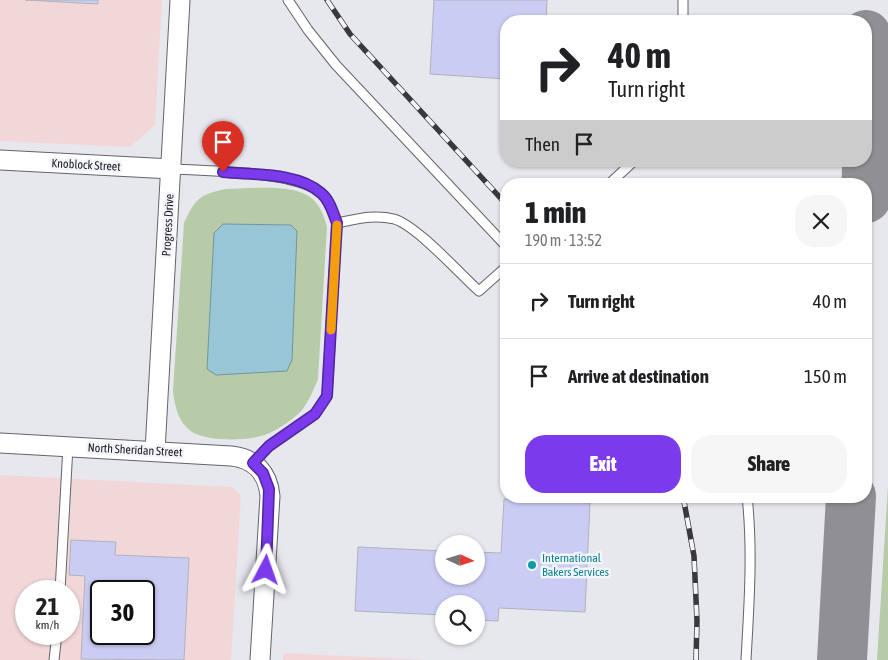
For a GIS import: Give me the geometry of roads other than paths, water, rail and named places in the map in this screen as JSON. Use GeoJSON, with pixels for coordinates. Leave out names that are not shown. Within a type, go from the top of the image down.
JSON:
{"type":"FeatureCollection","features":[{"type":"Feature","properties":{"kind":"street","name":"Progress Drive"},"geometry":{"type":"LineString","coordinates":[[155,451],[180,0]]}},
{"type":"Feature","properties":{"kind":"street","name":"Knoblock Street"},"geometry":{"type":"LineString","coordinates":[[0,160],[172,169]]}},
{"type":"Feature","properties":{"kind":"street","name":"North Sheridan Street"},"geometry":{"type":"LineString","coordinates":[[0,443],[239,456],[258,468]]}},
{"type":"Feature","properties":{"kind":"street"},"geometry":{"type":"LineString","coordinates":[[258,468],[268,481],[270,496],[260,660]]}},
{"type":"Feature","properties":{"kind":"lane"},"geometry":{"type":"LineString","coordinates":[[288,0],[308,30],[336,65],[500,240]]}},
{"type":"Feature","properties":{"kind":"lane"},"geometry":{"type":"LineString","coordinates":[[683,0],[683,15]]}},
{"type":"Feature","properties":{"kind":"lane"},"geometry":{"type":"LineString","coordinates":[[616,178],[627,167]]}},
{"type":"Feature","properties":{"kind":"lane"},"geometry":{"type":"LineString","coordinates":[[172,169],[274,176],[303,182],[321,193],[331,206],[337,223],[327,396],[315,414],[269,446],[258,468]]}},
{"type":"Feature","properties":{"kind":"lane"},"geometry":{"type":"LineString","coordinates":[[337,223],[365,216],[396,219],[410,226],[479,291],[500,272]]}},
{"type":"Feature","properties":{"kind":"lane"},"geometry":{"type":"LineString","coordinates":[[61,580],[68,446]]}},
{"type":"Feature","properties":{"kind":"lane"},"geometry":{"type":"LineString","coordinates":[[746,660],[750,528],[748,503]]}},
{"type":"Feature","properties":{"kind":"lane"},"geometry":{"type":"LineString","coordinates":[[54,660],[56,645]]}},
{"type":"Feature","properties":{"kind":"water"},"geometry":{"type":"Polygon","coordinates":[[[223,224],[291,225],[297,231],[292,360],[287,371],[216,375],[207,369],[214,233],[223,224]]]}},
{"type":"Feature","properties":{"kind":"railway"},"geometry":{"type":"LineString","coordinates":[[327,0],[350,34],[500,197]]}},
{"type":"Feature","properties":{"kind":"railway"},"geometry":{"type":"LineString","coordinates":[[684,503],[694,556],[697,621],[696,660]]}},
{"type":"Feature","properties":{"kind":"place","name":"International Bakers Services"},"geometry":{"type":"Point","coordinates":[532,565]}}]}
